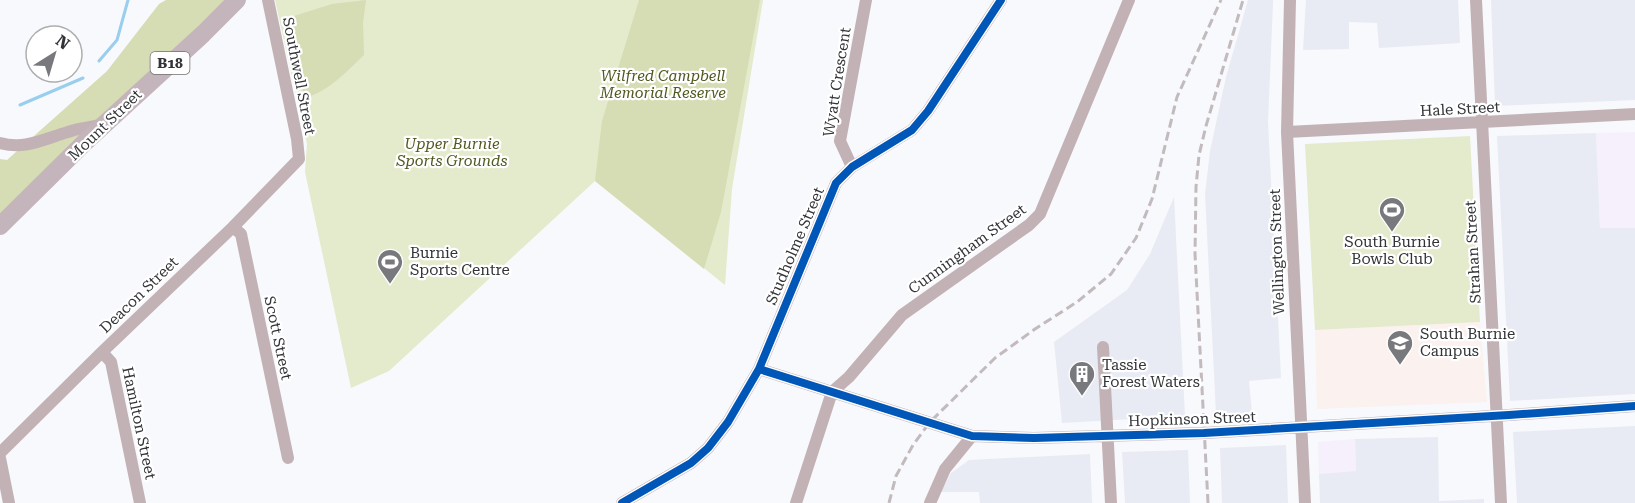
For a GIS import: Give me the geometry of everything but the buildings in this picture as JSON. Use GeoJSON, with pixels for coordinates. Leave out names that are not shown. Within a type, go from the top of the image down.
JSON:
{"type":"FeatureCollection","features":[{"type":"Feature","properties":{"kind":"highway","name":"Mount Street"},"geometry":{"type":"LineString","coordinates":[[0,226],[102,125],[203,34],[237,0]]}},
{"type":"Feature","properties":{"kind":"street","name":"Southwell Street"},"geometry":{"type":"LineString","coordinates":[[268,0],[297,139],[299,159]]}},
{"type":"Feature","properties":{"kind":"street","name":"Wyatt Crescent"},"geometry":{"type":"LineString","coordinates":[[852,167],[840,141],[866,0]]}},
{"type":"Feature","properties":{"kind":"street","name":"Studholme Street"},"geometry":{"type":"LineString","coordinates":[[622,503],[691,463],[708,448],[728,422],[759,369],[836,183],[852,167],[912,130],[928,111],[1001,0]]}},
{"type":"Feature","properties":{"kind":"street","name":"Cunningham Street"},"geometry":{"type":"LineString","coordinates":[[796,503],[832,392],[849,377],[902,315],[1029,225],[1040,214],[1129,0]]}},
{"type":"Feature","properties":{"kind":"street","name":"Wellington Street"},"geometry":{"type":"LineString","coordinates":[[1290,0],[1287,132],[1305,503]]}},
{"type":"Feature","properties":{"kind":"street","name":"Strahan Street"},"geometry":{"type":"LineString","coordinates":[[1476,0],[1502,503]]}},
{"type":"Feature","properties":{"kind":"street","name":"Hale Street"},"geometry":{"type":"LineString","coordinates":[[1287,132],[1635,114]]}},
{"type":"Feature","properties":{"kind":"street"},"geometry":{"type":"LineString","coordinates":[[0,143],[26,147],[71,131],[102,125]]}},
{"type":"Feature","properties":{"kind":"street","name":"Deacon Street"},"geometry":{"type":"LineString","coordinates":[[0,456],[102,352],[292,169],[299,159]]}},
{"type":"Feature","properties":{"kind":"street","name":"Scott Street"},"geometry":{"type":"LineString","coordinates":[[233,227],[240,234],[288,458]]}},
{"type":"Feature","properties":{"kind":"street"},"geometry":{"type":"LineString","coordinates":[[1103,347],[1111,503]]}},
{"type":"Feature","properties":{"kind":"street","name":"Hamilton Street"},"geometry":{"type":"LineString","coordinates":[[102,352],[111,362],[140,503]]}},
{"type":"Feature","properties":{"kind":"street","name":"Hopkinson Street"},"geometry":{"type":"LineString","coordinates":[[759,369],[972,436],[1034,438],[1108,436],[1497,416],[1635,406]]}},
{"type":"Feature","properties":{"kind":"street"},"geometry":{"type":"LineString","coordinates":[[930,503],[945,469],[972,436]]}},
{"type":"Feature","properties":{"kind":"street"},"geometry":{"type":"LineString","coordinates":[[0,456],[9,503]]}},
{"type":"Feature","properties":{"kind":"shaded area"},"geometry":{"type":"Polygon","coordinates":[[[1248,0],[1273,0],[1268,122],[1281,378],[1249,381],[1252,413],[1216,414],[1205,194],[1210,151],[1226,77],[1248,0]]]}},
{"type":"Feature","properties":{"kind":"shaded area"},"geometry":{"type":"Polygon","coordinates":[[[1306,0],[1458,0],[1460,43],[1379,48],[1377,23],[1349,22],[1349,49],[1303,50],[1306,0]]]}},
{"type":"Feature","properties":{"kind":"shaded area"},"geometry":{"type":"Polygon","coordinates":[[[1491,0],[1635,0],[1635,100],[1495,106],[1491,0]]]}},
{"type":"Feature","properties":{"kind":"shaded area"},"geometry":{"type":"Polygon","coordinates":[[[1635,132],[1635,228],[1600,229],[1596,133],[1635,132]]]}},
{"type":"Feature","properties":{"kind":"shaded area"},"geometry":{"type":"Polygon","coordinates":[[[1596,133],[1600,228],[1635,228],[1635,394],[1510,401],[1497,136],[1596,133]]]}},
{"type":"Feature","properties":{"kind":"shaded area"},"geometry":{"type":"Polygon","coordinates":[[[1174,197],[1185,416],[1062,423],[1054,342],[1127,290],[1150,254],[1174,197]]]}},
{"type":"Feature","properties":{"kind":"shaded area","name":"South Burnie Campus"},"geometry":{"type":"Polygon","coordinates":[[[1480,322],[1487,402],[1317,409],[1315,330],[1480,322]]]}},
{"type":"Feature","properties":{"kind":"shaded area"},"geometry":{"type":"Polygon","coordinates":[[[1635,426],[1635,503],[1517,503],[1513,432],[1635,426]]]}},
{"type":"Feature","properties":{"kind":"shaded area"},"geometry":{"type":"Polygon","coordinates":[[[1438,437],[1439,501],[1484,499],[1484,503],[1320,503],[1319,474],[1356,471],[1355,439],[1438,437]]]}},
{"type":"Feature","properties":{"kind":"shaded area"},"geometry":{"type":"Polygon","coordinates":[[[1355,439],[1356,472],[1319,474],[1318,442],[1355,439]]]}},
{"type":"Feature","properties":{"kind":"shaded area"},"geometry":{"type":"Polygon","coordinates":[[[1286,445],[1288,503],[1222,503],[1220,448],[1286,445]]]}},
{"type":"Feature","properties":{"kind":"shaded area"},"geometry":{"type":"Polygon","coordinates":[[[1188,450],[1190,503],[1125,503],[1122,452],[1188,450]]]}},
{"type":"Feature","properties":{"kind":"shaded area"},"geometry":{"type":"Polygon","coordinates":[[[1090,454],[1092,503],[980,503],[979,492],[941,492],[951,473],[969,460],[1090,454]]]}},
{"type":"Feature","properties":{"kind":"green space"},"geometry":{"type":"Polygon","coordinates":[[[166,0],[237,0],[0,226],[0,159],[7,160],[107,71],[159,4],[166,0]]]}},
{"type":"Feature","properties":{"kind":"green space","name":"Upper Burnie Sports Grounds"},"geometry":{"type":"Polygon","coordinates":[[[275,0],[763,0],[732,189],[725,285],[595,181],[389,371],[351,388],[305,172],[307,144],[275,0]]]}},
{"type":"Feature","properties":{"kind":"green space"},"geometry":{"type":"Polygon","coordinates":[[[366,0],[363,23],[364,55],[330,85],[306,98],[293,51],[291,25],[294,16],[332,4],[366,0]]]}},
{"type":"Feature","properties":{"kind":"green space","name":"Wilfred Campbell Memorial Reserve"},"geometry":{"type":"Polygon","coordinates":[[[639,0],[760,0],[721,212],[704,269],[595,181],[602,121],[639,0]]]}},
{"type":"Feature","properties":{"kind":"green space","name":"South Burnie Bowls Club"},"geometry":{"type":"Polygon","coordinates":[[[1470,136],[1480,322],[1315,330],[1305,144],[1470,136]]]}},
{"type":"Feature","properties":{"kind":"waterway"},"geometry":{"type":"LineString","coordinates":[[99,61],[117,40],[128,0]]}},
{"type":"Feature","properties":{"kind":"waterway"},"geometry":{"type":"LineString","coordinates":[[20,105],[69,84]]}},
{"type":"Feature","properties":{"kind":"railway"},"geometry":{"type":"LineString","coordinates":[[889,503],[896,476],[913,445],[930,422],[995,358],[1077,302],[1111,274],[1136,238],[1152,199],[1177,97],[1221,0]]}},
{"type":"Feature","properties":{"kind":"railway"},"geometry":{"type":"LineString","coordinates":[[1208,503],[1195,254],[1196,187],[1199,155],[1206,126],[1243,0]]}},
{"type":"Feature","properties":{"kind":"cycle path"},"geometry":{"type":"LineString","coordinates":[[622,503],[691,463],[708,448],[728,422],[759,369],[836,183],[852,167],[912,130],[928,111],[1001,0]]}},
{"type":"Feature","properties":{"kind":"cycle path"},"geometry":{"type":"LineString","coordinates":[[759,369],[972,436],[1034,438],[1204,433],[1635,406]]}},
{"type":"Feature","properties":{"kind":"place","name":"South Burnie Bowls Club"},"geometry":{"type":"Point","coordinates":[1392,233]}},
{"type":"Feature","properties":{"kind":"place","name":"Burnie Sports Centre"},"geometry":{"type":"Point","coordinates":[390,285]}},
{"type":"Feature","properties":{"kind":"place","name":"South Burnie Campus"},"geometry":{"type":"Point","coordinates":[1400,366]}},
{"type":"Feature","properties":{"kind":"place","name":"Tassie Forest Waters"},"geometry":{"type":"Point","coordinates":[1082,397]}}]}
